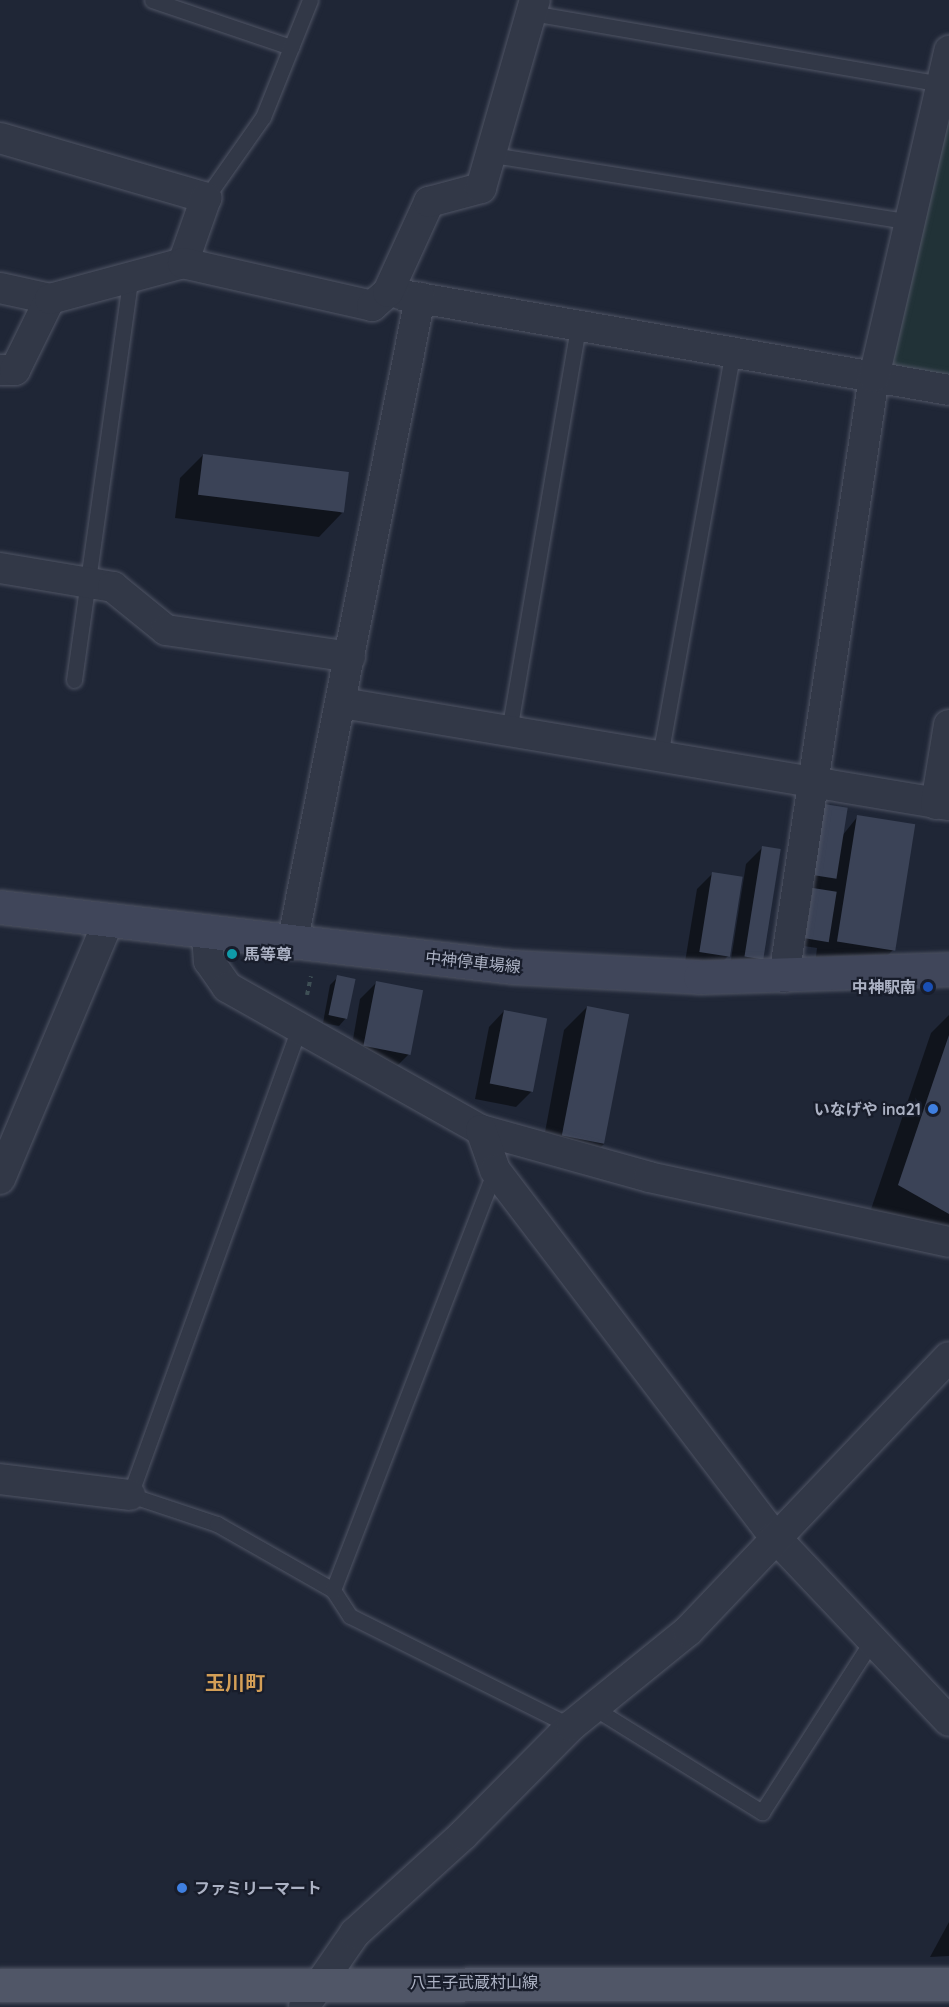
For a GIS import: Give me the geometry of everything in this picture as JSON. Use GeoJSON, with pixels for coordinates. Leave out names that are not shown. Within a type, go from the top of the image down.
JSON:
{"type":"FeatureCollection","features":[{"type":"Feature","properties":{"kind":"main road","name":"中神停車場線"},"geometry":{"type":"LineString","coordinates":[[0,907],[207,934],[512,967],[784,977],[949,969]]}},
{"type":"Feature","properties":{"kind":"main road","name":"八王子武蔵村山線"},"geometry":{"type":"LineString","coordinates":[[0,1985],[312,1994],[949,1984]]}},
{"type":"Feature","properties":{"kind":"street"},"geometry":{"type":"LineString","coordinates":[[0,288],[50,299],[131,273],[183,263],[372,306],[388,292],[429,202],[481,188],[493,155],[533,6]]}},
{"type":"Feature","properties":{"kind":"street"},"geometry":{"type":"LineString","coordinates":[[784,977],[874,377],[949,51]]}},
{"type":"Feature","properties":{"kind":"street"},"geometry":{"type":"LineString","coordinates":[[0,138],[206,198],[183,263]]}},
{"type":"Feature","properties":{"kind":"street"},"geometry":{"type":"LineString","coordinates":[[388,292],[949,390]]}},
{"type":"Feature","properties":{"kind":"street"},"geometry":{"type":"LineString","coordinates":[[305,945],[350,657],[420,298]]}},
{"type":"Feature","properties":{"kind":"street"},"geometry":{"type":"LineString","coordinates":[[0,370],[15,370],[50,299]]}},
{"type":"Feature","properties":{"kind":"street"},"geometry":{"type":"LineString","coordinates":[[0,568],[113,587],[166,630],[350,657]]}},
{"type":"Feature","properties":{"kind":"street"},"geometry":{"type":"LineString","coordinates":[[342,703],[813,781],[943,805],[949,725]]}},
{"type":"Feature","properties":{"kind":"street"},"geometry":{"type":"LineString","coordinates":[[0,1179],[8,1138],[108,922]]}},
{"type":"Feature","properties":{"kind":"street"},"geometry":{"type":"LineString","coordinates":[[207,934],[209,961],[227,987],[481,1130],[649,1177],[949,1242]]}},
{"type":"Feature","properties":{"kind":"street"},"geometry":{"type":"LineString","coordinates":[[481,1130],[495,1170],[775,1536],[949,1721]]}},
{"type":"Feature","properties":{"kind":"street"},"geometry":{"type":"LineString","coordinates":[[312,1994],[355,1933],[464,1835],[582,1717],[688,1631],[775,1536],[949,1357]]}},
{"type":"Feature","properties":{"kind":"street"},"geometry":{"type":"LineString","coordinates":[[0,1479],[130,1495]]}},
{"type":"Feature","properties":{"kind":"lane"},"geometry":{"type":"LineString","coordinates":[[152,0],[291,47]]}},
{"type":"Feature","properties":{"kind":"lane"},"geometry":{"type":"LineString","coordinates":[[206,198],[263,117],[310,0]]}},
{"type":"Feature","properties":{"kind":"lane"},"geometry":{"type":"LineString","coordinates":[[533,6],[941,84]]}},
{"type":"Feature","properties":{"kind":"lane"},"geometry":{"type":"LineString","coordinates":[[493,155],[910,222]]}},
{"type":"Feature","properties":{"kind":"lane"},"geometry":{"type":"LineString","coordinates":[[75,680],[85,582],[131,273]]}},
{"type":"Feature","properties":{"kind":"lane"},"geometry":{"type":"LineString","coordinates":[[509,731],[578,326]]}},
{"type":"Feature","properties":{"kind":"lane"},"geometry":{"type":"LineString","coordinates":[[660,756],[733,352]]}},
{"type":"Feature","properties":{"kind":"lane"},"geometry":{"type":"LineString","coordinates":[[300,1028],[130,1495],[217,1524],[333,1590],[350,1616],[582,1717],[762,1812],[873,1639]]}},
{"type":"Feature","properties":{"kind":"lane"},"geometry":{"type":"LineString","coordinates":[[333,1590],[495,1170]]}},
{"type":"Feature","properties":{"kind":"path"},"geometry":{"type":"LineString","coordinates":[[300,1028],[305,945]]}},
{"type":"Feature","properties":{"kind":"shaded area"},"geometry":{"type":"Polygon","coordinates":[[[949,86],[949,378],[882,366],[949,86]]]}},
{"type":"Feature","properties":{"kind":"building"},"geometry":{"type":"Polygon","coordinates":[[[203,454],[349,472],[344,513],[198,495],[203,454]]]}},
{"type":"Feature","properties":{"kind":"building"},"geometry":{"type":"Polygon","coordinates":[[[824,804],[848,808],[836,879],[813,875],[824,804]]]}},
{"type":"Feature","properties":{"kind":"building"},"geometry":{"type":"Polygon","coordinates":[[[857,815],[915,824],[895,951],[837,941],[857,815]]]}},
{"type":"Feature","properties":{"kind":"building"},"geometry":{"type":"Polygon","coordinates":[[[762,846],[781,849],[763,960],[744,957],[762,846]]]}},
{"type":"Feature","properties":{"kind":"building"},"geometry":{"type":"Polygon","coordinates":[[[712,872],[743,877],[730,957],[699,952],[712,872]]]}},
{"type":"Feature","properties":{"kind":"building"},"geometry":{"type":"Polygon","coordinates":[[[813,888],[837,892],[829,942],[805,938],[813,888]]]}},
{"type":"Feature","properties":{"kind":"building"},"geometry":{"type":"Polygon","coordinates":[[[337,975],[356,979],[347,1019],[328,1015],[337,975]]]}},
{"type":"Feature","properties":{"kind":"building"},"geometry":{"type":"Polygon","coordinates":[[[376,981],[423,990],[411,1055],[363,1046],[376,981]]]}},
{"type":"Feature","properties":{"kind":"building"},"geometry":{"type":"Polygon","coordinates":[[[587,1006],[629,1014],[604,1144],[562,1136],[587,1006]]]}},
{"type":"Feature","properties":{"kind":"building"},"geometry":{"type":"Polygon","coordinates":[[[504,1010],[547,1018],[533,1092],[490,1084],[504,1010]]]}},
{"type":"Feature","properties":{"kind":"building"},"geometry":{"type":"Polygon","coordinates":[[[949,1035],[949,1214],[898,1185],[949,1035]]]}},
{"type":"Feature","properties":{"kind":"place","name":"馬等尊"},"geometry":{"type":"Point","coordinates":[232,954]}},
{"type":"Feature","properties":{"kind":"place","name":"中神駅南"},"geometry":{"type":"Point","coordinates":[928,987]}},
{"type":"Feature","properties":{"kind":"place","name":"いなげや ina21"},"geometry":{"type":"Point","coordinates":[933,1109]}},
{"type":"Feature","properties":{"kind":"place","name":"ファミリーマート"},"geometry":{"type":"Point","coordinates":[182,1888]}},
{"type":"Feature","properties":{"kind":"district","name":"玉川町"},"geometry":{"type":"Point","coordinates":[235,1682]}}]}
